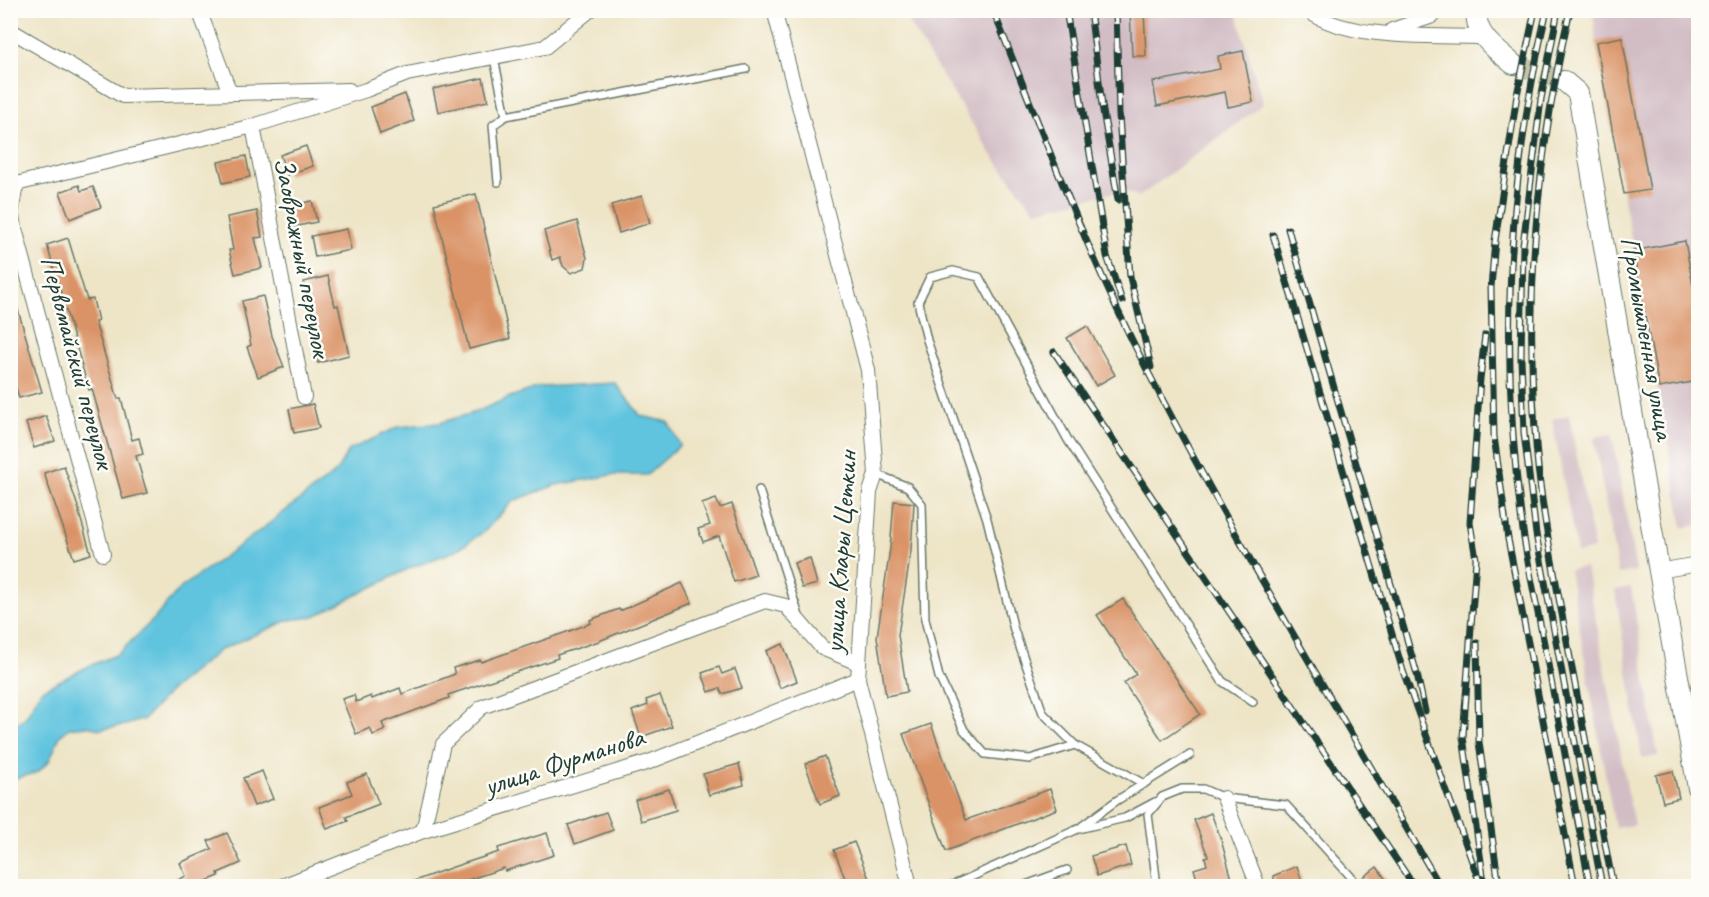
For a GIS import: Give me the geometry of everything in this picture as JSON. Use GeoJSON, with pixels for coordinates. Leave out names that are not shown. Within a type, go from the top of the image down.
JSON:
{"type":"FeatureCollection","features":[{"type":"Feature","properties":{"kind":"street"},"geometry":{"type":"LineString","coordinates":[[199,10],[230,93]]}},
{"type":"Feature","properties":{"kind":"street"},"geometry":{"type":"LineString","coordinates":[[13,183],[253,126],[366,90],[407,74],[545,48],[590,10]]}},
{"type":"Feature","properties":{"kind":"street","name":"улица Клары Цеткин"},"geometry":{"type":"LineString","coordinates":[[774,10],[868,370],[876,474],[870,492],[858,679],[910,886]]}},
{"type":"Feature","properties":{"kind":"street"},"geometry":{"type":"LineString","coordinates":[[1307,10],[1320,20],[1370,33],[1482,37]]}},
{"type":"Feature","properties":{"kind":"street"},"geometry":{"type":"LineString","coordinates":[[1370,33],[1398,29],[1430,17],[1440,10]]}},
{"type":"Feature","properties":{"kind":"street"},"geometry":{"type":"LineString","coordinates":[[1477,10],[1476,15],[1482,37],[1513,64]]}},
{"type":"Feature","properties":{"kind":"street"},"geometry":{"type":"LineString","coordinates":[[10,30],[123,96],[366,90]]}},
{"type":"Feature","properties":{"kind":"street","name":"Промышленная улица"},"geometry":{"type":"LineString","coordinates":[[1564,81],[1578,93],[1659,571],[1693,714],[1698,788]]}},
{"type":"Feature","properties":{"kind":"street","name":"Заовражный переулок"},"geometry":{"type":"LineString","coordinates":[[253,126],[304,397]]}},
{"type":"Feature","properties":{"kind":"street","name":"Первомайский переулок"},"geometry":{"type":"LineString","coordinates":[[13,183],[11,214],[103,554]]}},
{"type":"Feature","properties":{"kind":"street"},"geometry":{"type":"LineString","coordinates":[[1659,571],[1698,564]]}},
{"type":"Feature","properties":{"kind":"street"},"geometry":{"type":"LineString","coordinates":[[423,831],[443,744],[482,707],[765,601],[786,606],[822,648],[858,663]]}},
{"type":"Feature","properties":{"kind":"street","name":"улица Фурманова"},"geometry":{"type":"LineString","coordinates":[[282,886],[315,880],[423,831],[649,762],[858,679]]}},
{"type":"Feature","properties":{"kind":"street"},"geometry":{"type":"LineString","coordinates":[[1224,798],[1258,886]]}},
{"type":"Feature","properties":{"kind":"lane"},"geometry":{"type":"LineString","coordinates":[[494,58],[506,116]]}},
{"type":"Feature","properties":{"kind":"lane"},"geometry":{"type":"LineString","coordinates":[[498,182],[493,125],[506,116],[746,69]]}},
{"type":"Feature","properties":{"kind":"lane"},"geometry":{"type":"LineString","coordinates":[[1144,784],[1075,745],[1043,713],[1014,630],[987,519],[927,340],[918,302],[930,277],[953,271],[979,278],[1068,440],[1222,681],[1253,702]]}},
{"type":"Feature","properties":{"kind":"lane"},"geometry":{"type":"LineString","coordinates":[[876,474],[908,487],[922,504],[925,618],[939,677],[964,730],[985,754],[1030,759],[1075,745]]}},
{"type":"Feature","properties":{"kind":"lane"},"geometry":{"type":"LineString","coordinates":[[759,490],[801,622]]}},
{"type":"Feature","properties":{"kind":"lane"},"geometry":{"type":"LineString","coordinates":[[951,886],[1078,829],[1190,755]]}},
{"type":"Feature","properties":{"kind":"lane"},"geometry":{"type":"LineString","coordinates":[[1078,829],[1125,818],[1162,797],[1182,789],[1203,789],[1224,798],[1286,805],[1357,886]]}},
{"type":"Feature","properties":{"kind":"lane"},"geometry":{"type":"LineString","coordinates":[[1157,886],[1148,814],[1162,797]]}},
{"type":"Feature","properties":{"kind":"lane"},"geometry":{"type":"LineString","coordinates":[[1023,886],[1067,870]]}},
{"type":"Feature","properties":{"kind":"shaded area"},"geometry":{"type":"Polygon","coordinates":[[[901,11],[1236,11],[1263,104],[1139,197],[1124,190],[1035,211],[992,155],[901,11]]]}},
{"type":"Feature","properties":{"kind":"shaded area"},"geometry":{"type":"Polygon","coordinates":[[[1593,11],[1698,11],[1698,525],[1683,528],[1596,42],[1593,11]]]}},
{"type":"Feature","properties":{"kind":"shaded area"},"geometry":{"type":"Polygon","coordinates":[[[1569,415],[1594,549],[1577,553],[1552,419],[1569,415]]]}},
{"type":"Feature","properties":{"kind":"shaded area"},"geometry":{"type":"Polygon","coordinates":[[[1612,434],[1636,571],[1618,574],[1594,437],[1612,434]]]}},
{"type":"Feature","properties":{"kind":"shaded area"},"geometry":{"type":"Polygon","coordinates":[[[1586,567],[1634,825],[1615,828],[1569,570],[1586,567]]]}},
{"type":"Feature","properties":{"kind":"shaded area"},"geometry":{"type":"Polygon","coordinates":[[[1631,587],[1658,756],[1642,759],[1615,590],[1631,587]]]}},
{"type":"Feature","properties":{"kind":"water"},"geometry":{"type":"Polygon","coordinates":[[[615,383],[641,416],[668,422],[680,445],[647,475],[612,475],[556,485],[513,501],[485,531],[455,551],[410,568],[313,617],[289,620],[220,650],[171,690],[144,719],[126,725],[100,729],[86,726],[69,728],[60,736],[49,761],[38,772],[11,780],[11,727],[25,718],[41,690],[118,654],[155,618],[178,590],[336,472],[349,450],[398,427],[439,423],[476,412],[540,387],[615,383]]]}},
{"type":"Feature","properties":{"kind":"building"},"geometry":{"type":"Polygon","coordinates":[[[1130,10],[1144,10],[1146,56],[1132,56],[1130,10]]]}},
{"type":"Feature","properties":{"kind":"building"},"geometry":{"type":"Polygon","coordinates":[[[1622,37],[1650,190],[1624,194],[1596,42],[1622,37]]]}},
{"type":"Feature","properties":{"kind":"building"},"geometry":{"type":"Polygon","coordinates":[[[1243,51],[1253,102],[1228,107],[1225,92],[1157,106],[1153,82],[1220,69],[1218,56],[1243,51]]]}},
{"type":"Feature","properties":{"kind":"building"},"geometry":{"type":"Polygon","coordinates":[[[483,78],[488,101],[438,112],[433,89],[483,78]]]}},
{"type":"Feature","properties":{"kind":"building"},"geometry":{"type":"Polygon","coordinates":[[[405,94],[414,121],[380,134],[371,107],[405,94]]]}},
{"type":"Feature","properties":{"kind":"building"},"geometry":{"type":"Polygon","coordinates":[[[306,146],[313,166],[287,175],[280,155],[306,146]]]}},
{"type":"Feature","properties":{"kind":"building"},"geometry":{"type":"Polygon","coordinates":[[[246,156],[250,177],[223,183],[218,162],[246,156]]]}},
{"type":"Feature","properties":{"kind":"building"},"geometry":{"type":"Polygon","coordinates":[[[79,185],[81,191],[93,187],[101,207],[70,219],[60,192],[79,185]]]}},
{"type":"Feature","properties":{"kind":"building"},"geometry":{"type":"Polygon","coordinates":[[[476,194],[510,339],[469,349],[434,204],[476,194]]]}},
{"type":"Feature","properties":{"kind":"building"},"geometry":{"type":"Polygon","coordinates":[[[642,196],[650,223],[619,233],[611,205],[642,196]]]}},
{"type":"Feature","properties":{"kind":"building"},"geometry":{"type":"Polygon","coordinates":[[[312,201],[317,222],[293,227],[289,206],[312,201]]]}},
{"type":"Feature","properties":{"kind":"building"},"geometry":{"type":"Polygon","coordinates":[[[257,211],[262,237],[255,238],[262,268],[235,274],[229,250],[233,250],[227,217],[257,211]]]}},
{"type":"Feature","properties":{"kind":"building"},"geometry":{"type":"Polygon","coordinates":[[[577,221],[587,258],[585,268],[571,273],[563,266],[560,257],[552,260],[544,231],[577,221]]]}},
{"type":"Feature","properties":{"kind":"building"},"geometry":{"type":"Polygon","coordinates":[[[347,229],[351,250],[315,257],[311,236],[347,229]]]}},
{"type":"Feature","properties":{"kind":"building"},"geometry":{"type":"Polygon","coordinates":[[[68,238],[87,300],[93,299],[98,321],[95,322],[118,399],[121,398],[132,440],[139,438],[143,454],[136,456],[147,493],[123,499],[92,389],[89,390],[47,245],[68,238]]]}},
{"type":"Feature","properties":{"kind":"building"},"geometry":{"type":"Polygon","coordinates":[[[1685,241],[1698,314],[1698,381],[1659,388],[1633,251],[1685,241]]]}},
{"type":"Feature","properties":{"kind":"building"},"geometry":{"type":"Polygon","coordinates":[[[328,276],[335,306],[338,305],[349,355],[318,363],[313,346],[318,345],[304,282],[328,276]]]}},
{"type":"Feature","properties":{"kind":"building"},"geometry":{"type":"Polygon","coordinates":[[[13,293],[42,392],[19,398],[10,368],[10,294],[13,293]]]}},
{"type":"Feature","properties":{"kind":"building"},"geometry":{"type":"Polygon","coordinates":[[[263,296],[272,336],[284,367],[258,377],[247,347],[251,345],[242,301],[263,296]]]}},
{"type":"Feature","properties":{"kind":"building"},"geometry":{"type":"Polygon","coordinates":[[[1087,326],[1115,375],[1096,386],[1067,338],[1087,326]]]}},
{"type":"Feature","properties":{"kind":"building"},"geometry":{"type":"Polygon","coordinates":[[[313,404],[319,428],[294,433],[289,409],[313,404]]]}},
{"type":"Feature","properties":{"kind":"building"},"geometry":{"type":"Polygon","coordinates":[[[46,416],[55,441],[34,448],[26,423],[46,416]]]}},
{"type":"Feature","properties":{"kind":"building"},"geometry":{"type":"Polygon","coordinates":[[[64,466],[91,554],[74,559],[44,473],[64,466]]]}},
{"type":"Feature","properties":{"kind":"building"},"geometry":{"type":"Polygon","coordinates":[[[716,499],[720,508],[732,504],[756,575],[734,582],[719,536],[703,542],[698,529],[710,525],[702,504],[716,499]]]}},
{"type":"Feature","properties":{"kind":"building"},"geometry":{"type":"Polygon","coordinates":[[[894,501],[914,503],[911,551],[898,635],[907,692],[886,696],[877,637],[890,549],[894,501]]]}},
{"type":"Feature","properties":{"kind":"building"},"geometry":{"type":"Polygon","coordinates":[[[810,558],[817,584],[802,588],[794,563],[810,558]]]}},
{"type":"Feature","properties":{"kind":"building"},"geometry":{"type":"Polygon","coordinates":[[[682,583],[692,603],[599,641],[557,655],[558,658],[448,695],[449,698],[382,723],[385,730],[373,735],[370,728],[356,734],[342,699],[354,695],[356,702],[371,696],[372,699],[400,688],[402,694],[455,674],[453,668],[480,660],[481,662],[591,623],[590,620],[619,609],[620,611],[682,583]]]}},
{"type":"Feature","properties":{"kind":"building"},"geometry":{"type":"Polygon","coordinates":[[[1123,599],[1200,714],[1162,740],[1124,683],[1136,674],[1097,615],[1123,599]]]}},
{"type":"Feature","properties":{"kind":"building"},"geometry":{"type":"Polygon","coordinates":[[[783,644],[797,681],[780,688],[766,651],[783,644]]]}},
{"type":"Feature","properties":{"kind":"building"},"geometry":{"type":"Polygon","coordinates":[[[719,667],[722,674],[735,669],[742,688],[722,694],[720,688],[709,692],[702,673],[719,667]]]}},
{"type":"Feature","properties":{"kind":"building"},"geometry":{"type":"Polygon","coordinates":[[[660,695],[672,726],[641,737],[632,711],[648,705],[646,700],[660,695]]]}},
{"type":"Feature","properties":{"kind":"building"},"geometry":{"type":"Polygon","coordinates":[[[931,724],[966,820],[1050,789],[1057,809],[946,851],[903,734],[931,724]]]}},
{"type":"Feature","properties":{"kind":"building"},"geometry":{"type":"Polygon","coordinates":[[[825,756],[840,796],[820,804],[805,764],[825,756]]]}},
{"type":"Feature","properties":{"kind":"building"},"geometry":{"type":"Polygon","coordinates":[[[739,764],[744,785],[709,795],[703,774],[739,764]]]}},
{"type":"Feature","properties":{"kind":"building"},"geometry":{"type":"Polygon","coordinates":[[[262,771],[273,799],[254,806],[243,778],[262,771]]]}},
{"type":"Feature","properties":{"kind":"building"},"geometry":{"type":"Polygon","coordinates":[[[1673,771],[1679,798],[1663,802],[1656,775],[1673,771]]]}},
{"type":"Feature","properties":{"kind":"building"},"geometry":{"type":"Polygon","coordinates":[[[367,774],[379,804],[346,817],[348,821],[327,829],[319,807],[352,794],[347,782],[367,774]]]}},
{"type":"Feature","properties":{"kind":"building"},"geometry":{"type":"Polygon","coordinates":[[[669,789],[676,810],[641,821],[635,800],[669,789]]]}},
{"type":"Feature","properties":{"kind":"building"},"geometry":{"type":"Polygon","coordinates":[[[606,812],[613,830],[575,844],[568,825],[606,812]]]}},
{"type":"Feature","properties":{"kind":"building"},"geometry":{"type":"Polygon","coordinates":[[[1211,813],[1234,886],[1199,886],[1194,869],[1207,865],[1205,857],[1208,856],[1194,820],[1211,813]]]}},
{"type":"Feature","properties":{"kind":"building"},"geometry":{"type":"Polygon","coordinates":[[[227,833],[241,863],[218,873],[219,876],[194,886],[166,886],[186,876],[180,863],[212,849],[208,841],[227,833]]]}},
{"type":"Feature","properties":{"kind":"building"},"geometry":{"type":"Polygon","coordinates":[[[547,833],[554,855],[449,886],[403,886],[499,852],[498,848],[547,833]]]}},
{"type":"Feature","properties":{"kind":"building"},"geometry":{"type":"Polygon","coordinates":[[[854,842],[872,886],[848,886],[834,850],[854,842]]]}},
{"type":"Feature","properties":{"kind":"building"},"geometry":{"type":"Polygon","coordinates":[[[1126,846],[1131,865],[1097,876],[1091,856],[1126,846]]]}},
{"type":"Feature","properties":{"kind":"building"},"geometry":{"type":"Polygon","coordinates":[[[1297,866],[1302,882],[1290,886],[1277,886],[1273,876],[1297,866]]]}},
{"type":"Feature","properties":{"kind":"building"},"geometry":{"type":"Polygon","coordinates":[[[1377,867],[1387,881],[1379,886],[1371,886],[1364,877],[1377,867]]]}},
{"type":"Feature","properties":{"kind":"tunnel"},"geometry":{"type":"LineString","coordinates":[[1513,64],[1564,81]]}},
{"type":"Feature","properties":{"kind":"railway"},"geometry":{"type":"LineString","coordinates":[[993,10],[1047,145],[1123,323],[1252,563],[1440,886]]}},
{"type":"Feature","properties":{"kind":"railway"},"geometry":{"type":"LineString","coordinates":[[1066,10],[1107,256],[1122,301]]}},
{"type":"Feature","properties":{"kind":"railway"},"geometry":{"type":"LineString","coordinates":[[1090,10],[1102,105],[1118,200]]}},
{"type":"Feature","properties":{"kind":"railway"},"geometry":{"type":"LineString","coordinates":[[1116,10],[1119,115],[1130,277],[1151,367]]}},
{"type":"Feature","properties":{"kind":"railway"},"geometry":{"type":"LineString","coordinates":[[1535,10],[1517,95],[1495,241],[1491,287],[1494,436],[1508,539],[1575,886]]}},
{"type":"Feature","properties":{"kind":"railway"},"geometry":{"type":"LineString","coordinates":[[1547,10],[1533,75],[1515,207],[1509,340],[1511,406],[1526,553],[1590,886]]}},
{"type":"Feature","properties":{"kind":"railway"},"geometry":{"type":"LineString","coordinates":[[1558,10],[1541,99],[1523,245],[1521,359],[1524,433],[1536,534],[1602,886]]}},
{"type":"Feature","properties":{"kind":"railway"},"geometry":{"type":"LineString","coordinates":[[1570,10],[1542,166],[1533,272],[1532,377],[1537,457],[1548,536],[1613,886]]}},
{"type":"Feature","properties":{"kind":"railway"},"geometry":{"type":"LineString","coordinates":[[1288,229],[1417,674],[1425,711]]}},
{"type":"Feature","properties":{"kind":"railway"},"geometry":{"type":"LineString","coordinates":[[1273,235],[1403,671],[1481,886]]}},
{"type":"Feature","properties":{"kind":"railway"},"geometry":{"type":"LineString","coordinates":[[1483,875],[1463,737],[1476,559],[1470,523],[1485,335]]}},
{"type":"Feature","properties":{"kind":"railway"},"geometry":{"type":"LineString","coordinates":[[1054,352],[1414,886]]}},
{"type":"Feature","properties":{"kind":"railway"},"geometry":{"type":"LineString","coordinates":[[1477,643],[1479,742],[1499,886]]}}]}
